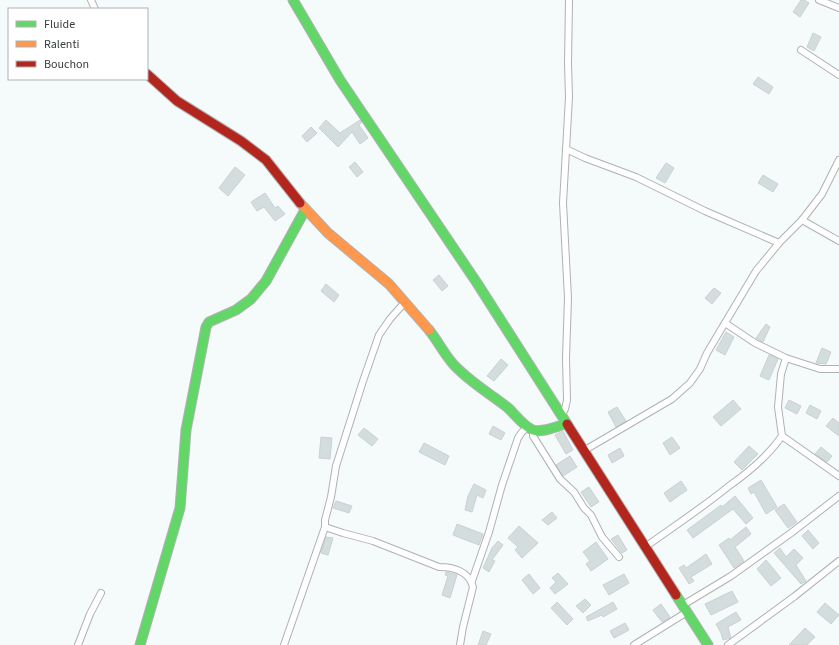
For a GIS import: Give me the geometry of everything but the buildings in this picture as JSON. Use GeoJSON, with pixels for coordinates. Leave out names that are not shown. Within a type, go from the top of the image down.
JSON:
{"type":"FeatureCollection","features":[{"type":"Feature","properties":{"kind":"street"},"geometry":{"type":"LineString","coordinates":[[293,0],[340,80],[414,188],[584,450],[708,645]]}},
{"type":"Feature","properties":{"kind":"street"},"geometry":{"type":"LineString","coordinates":[[561,416],[565,409],[567,400],[566,358],[568,298],[563,203],[569,97],[569,0]]}},
{"type":"Feature","properties":{"kind":"street"},"geometry":{"type":"LineString","coordinates":[[819,0],[839,8]]}},
{"type":"Feature","properties":{"kind":"street"},"geometry":{"type":"LineString","coordinates":[[801,50],[839,75]]}},
{"type":"Feature","properties":{"kind":"street"},"geometry":{"type":"LineString","coordinates":[[148,75],[177,101],[241,141],[266,160],[306,210],[328,233],[388,284],[417,315],[454,365],[476,385],[508,408],[531,429],[533,436],[560,479],[574,492],[584,508],[591,515],[602,537],[618,557]]}},
{"type":"Feature","properties":{"kind":"street"},"geometry":{"type":"LineString","coordinates":[[566,149],[585,158],[636,177],[705,212],[779,243]]}},
{"type":"Feature","properties":{"kind":"street"},"geometry":{"type":"LineString","coordinates":[[584,450],[672,399],[690,383],[700,369],[707,353],[756,271],[779,243],[802,220],[822,194],[839,160]]}},
{"type":"Feature","properties":{"kind":"street"},"geometry":{"type":"LineString","coordinates":[[140,645],[180,508],[186,430],[206,327],[209,322],[236,310],[251,299],[266,281],[306,210]]}},
{"type":"Feature","properties":{"kind":"street"},"geometry":{"type":"LineString","coordinates":[[802,220],[839,241]]}},
{"type":"Feature","properties":{"kind":"street"},"geometry":{"type":"LineString","coordinates":[[284,645],[325,527],[325,520],[331,497],[336,466],[379,335],[390,319],[405,302]]}},
{"type":"Feature","properties":{"kind":"street"},"geometry":{"type":"LineString","coordinates":[[725,323],[755,343],[786,358],[820,369],[839,369]]}},
{"type":"Feature","properties":{"kind":"street"},"geometry":{"type":"LineString","coordinates":[[645,547],[712,500],[748,472],[776,445],[782,436],[778,407],[782,374],[786,358]]}},
{"type":"Feature","properties":{"kind":"street"},"geometry":{"type":"LineString","coordinates":[[460,645],[463,627],[472,594],[472,581],[518,438],[522,432],[531,429],[543,430],[566,424]]}},
{"type":"Feature","properties":{"kind":"street"},"geometry":{"type":"LineString","coordinates":[[782,436],[839,476]]}},
{"type":"Feature","properties":{"kind":"street"},"geometry":{"type":"LineString","coordinates":[[634,645],[731,576],[839,496]]}},
{"type":"Feature","properties":{"kind":"street"},"geometry":{"type":"LineString","coordinates":[[325,527],[373,540],[440,567],[451,567],[458,569],[472,581]]}},
{"type":"Feature","properties":{"kind":"street"},"geometry":{"type":"LineString","coordinates":[[728,645],[795,596],[839,561]]}},
{"type":"Feature","properties":{"kind":"street"},"geometry":{"type":"LineString","coordinates":[[78,645],[100,593]]}},
{"type":"Feature","properties":{"kind":"traffic: fast"},"geometry":{"type":"LineString","coordinates":[[293,0],[340,80],[477,283],[567,424]]}},
{"type":"Feature","properties":{"kind":"traffic: fast"},"geometry":{"type":"LineString","coordinates":[[140,645],[180,508],[186,430],[206,327],[209,322],[236,310],[251,299],[266,281],[305,210]]}},
{"type":"Feature","properties":{"kind":"traffic: fast"},"geometry":{"type":"LineString","coordinates":[[429,330],[450,361],[460,371],[507,407],[530,428],[541,431],[566,424]]}},
{"type":"Feature","properties":{"kind":"traffic: fast"},"geometry":{"type":"LineString","coordinates":[[676,595],[708,645]]}},
{"type":"Feature","properties":{"kind":"traffic: slow"},"geometry":{"type":"LineString","coordinates":[[300,203],[328,233],[389,284],[429,330]]}},
{"type":"Feature","properties":{"kind":"traffic: jam"},"geometry":{"type":"LineString","coordinates":[[148,75],[177,101],[241,141],[266,160],[300,203]]}},
{"type":"Feature","properties":{"kind":"traffic: jam"},"geometry":{"type":"LineString","coordinates":[[567,424],[676,595]]}}]}
